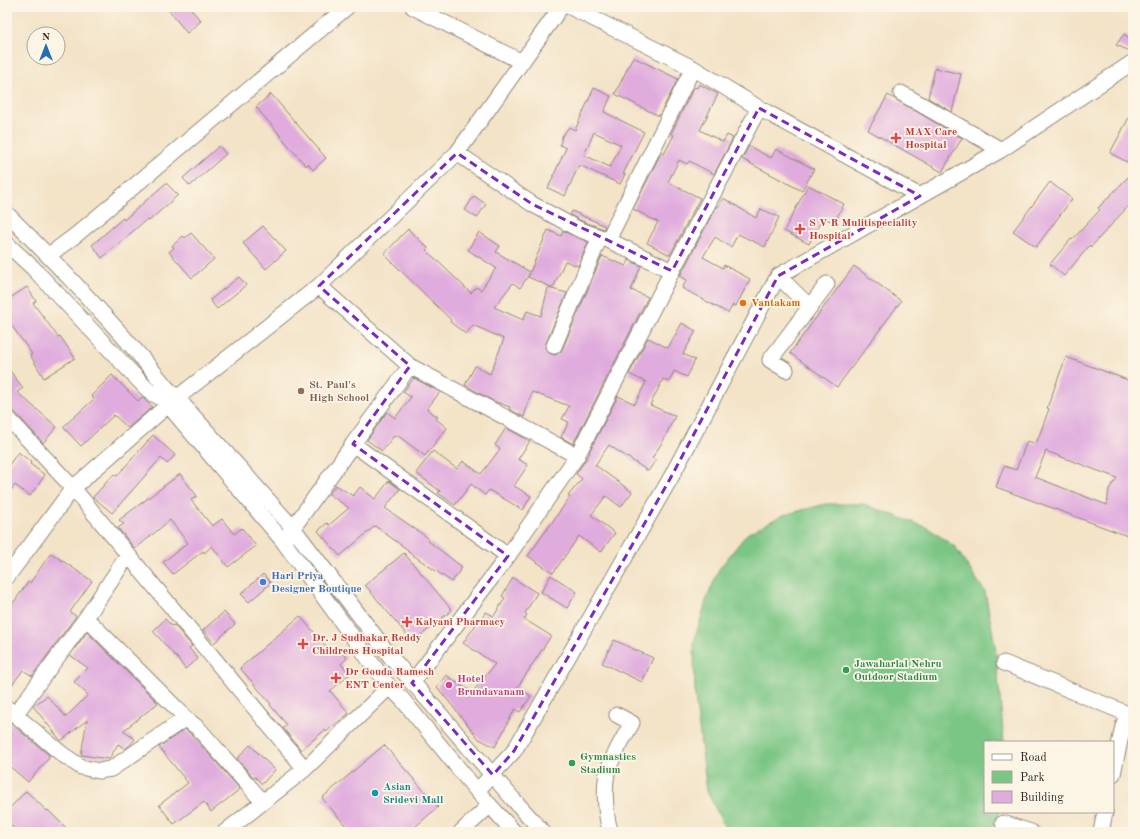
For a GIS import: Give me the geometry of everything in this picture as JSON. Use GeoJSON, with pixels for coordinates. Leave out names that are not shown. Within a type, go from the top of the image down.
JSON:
{"type":"FeatureCollection","features":[{"type":"Feature","properties":{"kind":"street"},"geometry":{"type":"LineString","coordinates":[[49,255],[76,235],[347,7]]}},
{"type":"Feature","properties":{"kind":"street"},"geometry":{"type":"LineString","coordinates":[[413,7],[522,62]]}},
{"type":"Feature","properties":{"kind":"street"},"geometry":{"type":"LineString","coordinates":[[7,577],[73,488],[172,401],[319,286],[457,153],[561,7]]}},
{"type":"Feature","properties":{"kind":"street"},"geometry":{"type":"LineString","coordinates":[[570,7],[692,68],[759,108],[920,196]]}},
{"type":"Feature","properties":{"kind":"street"},"geometry":{"type":"LineString","coordinates":[[477,791],[514,751],[670,479],[778,276],[1001,150],[1133,62]]}},
{"type":"Feature","properties":{"kind":"street"},"geometry":{"type":"LineString","coordinates":[[554,346],[604,239],[692,68]]}},
{"type":"Feature","properties":{"kind":"street"},"geometry":{"type":"LineString","coordinates":[[900,92],[1001,150]]}},
{"type":"Feature","properties":{"kind":"street"},"geometry":{"type":"LineString","coordinates":[[412,683],[508,556],[577,456],[672,271],[759,108]]}},
{"type":"Feature","properties":{"kind":"street"},"geometry":{"type":"LineString","coordinates":[[457,153],[532,204],[578,229],[604,239],[672,271]]}},
{"type":"Feature","properties":{"kind":"street"},"geometry":{"type":"LineString","coordinates":[[7,214],[49,255],[166,387],[172,401],[283,542],[389,687],[402,699],[477,791],[514,832]]}},
{"type":"Feature","properties":{"kind":"street"},"geometry":{"type":"LineString","coordinates":[[7,244],[33,268],[145,387],[153,394],[163,399],[172,401],[293,528],[412,683],[543,832]]}},
{"type":"Feature","properties":{"kind":"street"},"geometry":{"type":"LineString","coordinates":[[778,276],[810,307]]}},
{"type":"Feature","properties":{"kind":"street"},"geometry":{"type":"LineString","coordinates":[[786,370],[770,360],[827,284]]}},
{"type":"Feature","properties":{"kind":"street"},"geometry":{"type":"LineString","coordinates":[[319,286],[410,366],[577,456]]}},
{"type":"Feature","properties":{"kind":"street"},"geometry":{"type":"LineString","coordinates":[[283,542],[410,366]]}},
{"type":"Feature","properties":{"kind":"street"},"geometry":{"type":"LineString","coordinates":[[7,417],[73,488],[305,769]]}},
{"type":"Feature","properties":{"kind":"street"},"geometry":{"type":"LineString","coordinates":[[353,444],[508,556]]}},
{"type":"Feature","properties":{"kind":"street"},"geometry":{"type":"LineString","coordinates":[[128,555],[86,618],[11,712],[62,754],[81,767],[99,771],[111,769],[125,760],[180,722],[182,716]]}},
{"type":"Feature","properties":{"kind":"street"},"geometry":{"type":"LineString","coordinates":[[86,618],[165,696],[182,716],[198,728],[263,802]]}},
{"type":"Feature","properties":{"kind":"street"},"geometry":{"type":"LineString","coordinates":[[1004,663],[1130,716],[1123,726],[1114,769]]}},
{"type":"Feature","properties":{"kind":"street"},"geometry":{"type":"LineString","coordinates":[[225,832],[305,769],[389,687]]}},
{"type":"Feature","properties":{"kind":"street"},"geometry":{"type":"LineString","coordinates":[[611,832],[606,801],[607,773],[632,723],[618,715]]}},
{"type":"Feature","properties":{"kind":"street"},"geometry":{"type":"LineString","coordinates":[[461,832],[490,805]]}},
{"type":"Feature","properties":{"kind":"street"},"geometry":{"type":"LineString","coordinates":[[1101,832],[1105,813]]}},
{"type":"Feature","properties":{"kind":"street"},"geometry":{"type":"LineString","coordinates":[[1003,822],[1031,832]]}},
{"type":"Feature","properties":{"kind":"highlighted area"},"geometry":{"type":"Polygon","coordinates":[[[759,108],[920,196],[778,276],[670,479],[514,751],[493,775],[412,683],[508,556],[353,444],[410,366],[319,286],[457,153],[532,204],[672,271],[759,108]]]}},
{"type":"Feature","properties":{"kind":"green space","name":"Jawaharlal Nehru Outdoor Stadium"},"geometry":{"type":"Polygon","coordinates":[[[826,504],[863,504],[928,528],[955,547],[985,592],[995,645],[1004,741],[984,741],[984,813],[1000,813],[991,832],[727,832],[707,791],[695,696],[694,642],[706,601],[719,569],[747,534],[783,515],[826,504]]]}},
{"type":"Feature","properties":{"kind":"building"},"geometry":{"type":"Polygon","coordinates":[[[166,7],[189,7],[201,21],[187,33],[166,7]]]}},
{"type":"Feature","properties":{"kind":"building"},"geometry":{"type":"Polygon","coordinates":[[[1124,34],[1132,40],[1130,51],[1116,45],[1124,34]]]}},
{"type":"Feature","properties":{"kind":"building"},"geometry":{"type":"Polygon","coordinates":[[[633,57],[678,79],[659,116],[615,94],[633,57]]]}},
{"type":"Feature","properties":{"kind":"building"},"geometry":{"type":"Polygon","coordinates":[[[935,68],[961,74],[952,112],[928,98],[935,68]]]}},
{"type":"Feature","properties":{"kind":"building"},"geometry":{"type":"Polygon","coordinates":[[[699,84],[718,94],[700,130],[723,142],[727,135],[733,138],[714,174],[689,161],[687,164],[679,160],[668,182],[700,198],[670,255],[647,243],[658,222],[633,209],[661,153],[664,154],[674,135],[671,134],[694,87],[697,88],[699,84]]]}},
{"type":"Feature","properties":{"kind":"building"},"geometry":{"type":"Polygon","coordinates":[[[594,88],[611,96],[604,112],[644,132],[623,174],[625,174],[620,184],[579,165],[565,196],[548,188],[566,148],[560,145],[562,136],[569,127],[575,130],[594,88]],[[594,132],[584,155],[610,167],[621,145],[594,132]]]}},
{"type":"Feature","properties":{"kind":"building"},"geometry":{"type":"Polygon","coordinates":[[[271,94],[326,158],[313,170],[308,164],[306,166],[256,107],[271,94]]]}},
{"type":"Feature","properties":{"kind":"building"},"geometry":{"type":"Polygon","coordinates":[[[888,95],[962,138],[942,172],[868,130],[888,95]]]}},
{"type":"Feature","properties":{"kind":"building"},"geometry":{"type":"Polygon","coordinates":[[[1133,110],[1133,165],[1110,153],[1133,110]]]}},
{"type":"Feature","properties":{"kind":"building"},"geometry":{"type":"Polygon","coordinates":[[[219,146],[226,154],[190,186],[183,178],[219,146]]]}},
{"type":"Feature","properties":{"kind":"building"},"geometry":{"type":"Polygon","coordinates":[[[749,146],[771,158],[776,149],[814,169],[802,191],[742,159],[749,146]]]}},
{"type":"Feature","properties":{"kind":"building"},"geometry":{"type":"Polygon","coordinates":[[[1133,172],[1133,201],[1091,247],[1090,245],[1064,276],[1050,264],[1071,239],[1072,240],[1100,210],[1098,208],[1133,172]]]}},
{"type":"Feature","properties":{"kind":"building"},"geometry":{"type":"Polygon","coordinates":[[[1050,182],[1072,199],[1036,247],[1013,231],[1050,182]]]}},
{"type":"Feature","properties":{"kind":"building"},"geometry":{"type":"Polygon","coordinates":[[[166,183],[178,195],[149,221],[147,219],[102,258],[92,245],[123,218],[124,220],[166,183]]]}},
{"type":"Feature","properties":{"kind":"building"},"geometry":{"type":"Polygon","coordinates":[[[808,185],[844,204],[834,223],[823,217],[809,244],[784,231],[808,185]]]}},
{"type":"Feature","properties":{"kind":"building"},"geometry":{"type":"Polygon","coordinates":[[[474,196],[486,204],[477,218],[465,210],[474,196]]]}},
{"type":"Feature","properties":{"kind":"building"},"geometry":{"type":"Polygon","coordinates":[[[723,198],[756,218],[761,209],[779,217],[765,247],[738,234],[731,247],[715,237],[703,257],[723,268],[724,265],[750,279],[736,306],[733,305],[728,313],[682,288],[687,280],[680,276],[716,207],[718,207],[723,198]]]}},
{"type":"Feature","properties":{"kind":"building"},"geometry":{"type":"Polygon","coordinates":[[[572,211],[605,226],[604,229],[570,215],[572,211]]]}},
{"type":"Feature","properties":{"kind":"building"},"geometry":{"type":"Polygon","coordinates":[[[263,226],[286,251],[266,269],[243,243],[263,226]]]}},
{"type":"Feature","properties":{"kind":"building"},"geometry":{"type":"Polygon","coordinates":[[[408,229],[428,248],[426,250],[471,293],[476,287],[481,290],[496,268],[468,250],[479,232],[500,246],[496,252],[530,272],[548,230],[561,236],[563,231],[588,242],[578,266],[565,261],[553,288],[528,277],[530,273],[520,288],[513,283],[494,307],[523,320],[527,311],[541,316],[548,288],[567,293],[545,347],[547,351],[555,355],[562,350],[602,256],[626,266],[629,260],[641,266],[631,290],[648,297],[573,444],[561,437],[569,422],[562,419],[569,406],[532,392],[524,417],[509,409],[510,407],[493,401],[465,385],[475,366],[490,374],[504,339],[473,325],[466,334],[450,322],[451,320],[384,254],[408,229]]]}},
{"type":"Feature","properties":{"kind":"building"},"geometry":{"type":"Polygon","coordinates":[[[191,233],[214,259],[192,278],[169,252],[174,248],[172,246],[183,236],[185,238],[191,233]]]}},
{"type":"Feature","properties":{"kind":"building"},"geometry":{"type":"Polygon","coordinates":[[[854,266],[901,301],[837,387],[790,353],[854,266]]]}},
{"type":"Feature","properties":{"kind":"building"},"geometry":{"type":"Polygon","coordinates":[[[239,277],[246,285],[217,309],[210,300],[239,277]]]}},
{"type":"Feature","properties":{"kind":"building"},"geometry":{"type":"Polygon","coordinates":[[[27,287],[36,301],[33,303],[58,337],[60,336],[75,358],[44,378],[30,355],[32,354],[7,319],[7,300],[27,287]]]}},
{"type":"Feature","properties":{"kind":"building"},"geometry":{"type":"Polygon","coordinates":[[[682,323],[696,331],[683,354],[695,360],[687,377],[674,371],[669,382],[663,379],[650,405],[675,416],[663,441],[652,458],[656,460],[648,471],[609,445],[595,465],[632,492],[621,507],[606,496],[591,515],[615,533],[601,552],[579,536],[553,573],[528,556],[570,497],[568,496],[582,479],[576,474],[590,453],[589,452],[618,396],[635,404],[646,382],[629,374],[648,338],[668,348],[682,323]]]}},
{"type":"Feature","properties":{"kind":"building"},"geometry":{"type":"Polygon","coordinates":[[[1066,357],[1133,382],[1133,530],[1130,537],[996,487],[1004,466],[1016,470],[1027,441],[1036,444],[1049,409],[1047,408],[1066,357]],[[1046,451],[1035,477],[1107,505],[1109,489],[1117,478],[1046,451]]]}},
{"type":"Feature","properties":{"kind":"building"},"geometry":{"type":"Polygon","coordinates":[[[7,367],[23,388],[17,392],[57,427],[43,443],[14,411],[7,408],[7,367]]]}},
{"type":"Feature","properties":{"kind":"building"},"geometry":{"type":"Polygon","coordinates":[[[112,375],[138,401],[142,397],[152,407],[128,428],[114,415],[81,446],[63,427],[94,399],[91,396],[112,375]]]}},
{"type":"Feature","properties":{"kind":"building"},"geometry":{"type":"Polygon","coordinates":[[[414,378],[440,392],[427,409],[438,417],[436,419],[447,428],[425,456],[397,435],[396,437],[394,436],[382,451],[367,440],[387,412],[395,418],[411,397],[403,392],[414,378]]]}},
{"type":"Feature","properties":{"kind":"building"},"geometry":{"type":"Polygon","coordinates":[[[506,428],[530,441],[518,459],[528,465],[514,486],[531,496],[523,510],[489,490],[485,495],[471,484],[455,505],[438,493],[440,491],[416,473],[433,451],[457,469],[463,461],[481,474],[500,449],[495,445],[506,428]]]}},
{"type":"Feature","properties":{"kind":"building"},"geometry":{"type":"Polygon","coordinates":[[[153,435],[175,455],[167,464],[161,458],[112,513],[93,497],[114,474],[117,476],[153,435]]]}},
{"type":"Feature","properties":{"kind":"building"},"geometry":{"type":"Polygon","coordinates":[[[18,452],[31,462],[30,464],[45,475],[30,496],[15,485],[7,495],[7,468],[18,452]]]}},
{"type":"Feature","properties":{"kind":"building"},"geometry":{"type":"Polygon","coordinates":[[[180,474],[197,496],[191,500],[212,526],[222,519],[234,534],[242,528],[256,546],[228,567],[212,546],[173,574],[163,562],[188,543],[170,520],[135,549],[118,528],[124,524],[119,520],[180,474]]]}},
{"type":"Feature","properties":{"kind":"building"},"geometry":{"type":"Polygon","coordinates":[[[389,481],[400,489],[385,508],[428,538],[427,540],[462,567],[452,582],[407,551],[408,550],[375,526],[340,556],[318,531],[327,523],[329,525],[349,508],[329,494],[336,485],[353,496],[360,487],[375,499],[389,481]]]}},
{"type":"Feature","properties":{"kind":"building"},"geometry":{"type":"Polygon","coordinates":[[[51,553],[92,581],[70,612],[76,616],[32,676],[23,670],[7,692],[7,612],[51,553]]]}},
{"type":"Feature","properties":{"kind":"building"},"geometry":{"type":"Polygon","coordinates":[[[404,553],[452,610],[413,642],[365,585],[404,553]]]}},
{"type":"Feature","properties":{"kind":"building"},"geometry":{"type":"Polygon","coordinates":[[[263,574],[271,583],[249,602],[241,594],[263,574]]]}},
{"type":"Feature","properties":{"kind":"building"},"geometry":{"type":"Polygon","coordinates":[[[551,575],[577,592],[567,608],[541,592],[551,575]]]}},
{"type":"Feature","properties":{"kind":"building"},"geometry":{"type":"Polygon","coordinates":[[[513,578],[537,593],[525,613],[527,615],[524,619],[551,636],[517,688],[531,696],[520,712],[515,709],[495,747],[479,739],[437,687],[446,675],[472,693],[495,664],[463,643],[486,612],[494,616],[505,598],[502,596],[513,578]]]}},
{"type":"Feature","properties":{"kind":"building"},"geometry":{"type":"Polygon","coordinates":[[[224,612],[235,624],[214,643],[203,630],[224,612]]]}},
{"type":"Feature","properties":{"kind":"building"},"geometry":{"type":"Polygon","coordinates":[[[300,616],[331,652],[337,647],[347,658],[341,664],[350,674],[330,691],[349,713],[301,750],[283,728],[287,725],[240,668],[300,616]]]}},
{"type":"Feature","properties":{"kind":"building"},"geometry":{"type":"Polygon","coordinates":[[[165,619],[172,626],[174,625],[192,646],[189,648],[198,659],[185,669],[153,631],[165,619]]]}},
{"type":"Feature","properties":{"kind":"building"},"geometry":{"type":"Polygon","coordinates":[[[87,632],[158,703],[123,731],[135,739],[125,749],[118,744],[109,759],[81,755],[87,720],[61,741],[33,706],[47,696],[66,717],[88,695],[74,682],[88,668],[70,655],[87,632]]]}},
{"type":"Feature","properties":{"kind":"building"},"geometry":{"type":"Polygon","coordinates":[[[614,640],[653,658],[642,682],[602,663],[614,640]]]}},
{"type":"Feature","properties":{"kind":"building"},"geometry":{"type":"Polygon","coordinates":[[[7,720],[49,755],[49,758],[28,782],[7,764],[7,720]]]}},
{"type":"Feature","properties":{"kind":"building"},"geometry":{"type":"Polygon","coordinates":[[[185,729],[240,789],[211,812],[204,802],[174,824],[159,805],[188,783],[159,747],[185,729]]]}},
{"type":"Feature","properties":{"kind":"building"},"geometry":{"type":"Polygon","coordinates":[[[250,745],[275,770],[262,784],[255,777],[254,778],[237,759],[250,745]]]}},
{"type":"Feature","properties":{"kind":"building","name":"Asian Sridevi Mall"},"geometry":{"type":"Polygon","coordinates":[[[384,745],[438,807],[409,832],[351,832],[322,798],[384,745]]]}},
{"type":"Feature","properties":{"kind":"building"},"geometry":{"type":"Polygon","coordinates":[[[26,791],[70,832],[18,832],[7,821],[7,811],[26,791]]]}},
{"type":"Feature","properties":{"kind":"place","name":"MAX Care Hospital"},"geometry":{"type":"Point","coordinates":[896,138]}},
{"type":"Feature","properties":{"kind":"place","name":"S V R Mulitispeciality Hospital"},"geometry":{"type":"Point","coordinates":[800,229]}},
{"type":"Feature","properties":{"kind":"place","name":"Vantakam"},"geometry":{"type":"Point","coordinates":[743,303]}},
{"type":"Feature","properties":{"kind":"place","name":"St. Paul's High School"},"geometry":{"type":"Point","coordinates":[301,391]}},
{"type":"Feature","properties":{"kind":"place","name":"Hari Priya Designer Boutique"},"geometry":{"type":"Point","coordinates":[263,582]}},
{"type":"Feature","properties":{"kind":"place","name":"Kalyani Pharmacy"},"geometry":{"type":"Point","coordinates":[407,622]}},
{"type":"Feature","properties":{"kind":"place","name":"Dr. J Sudhakar Reddy Childrens Hospital"},"geometry":{"type":"Point","coordinates":[303,644]}},
{"type":"Feature","properties":{"kind":"place","name":"Jawaharlal Nehru Outdoor Stadium"},"geometry":{"type":"Point","coordinates":[846,670]}},
{"type":"Feature","properties":{"kind":"place","name":"Dr Gouda Ramesh ENT Center"},"geometry":{"type":"Point","coordinates":[336,678]}},
{"type":"Feature","properties":{"kind":"place","name":"Hotel Brundavanam"},"geometry":{"type":"Point","coordinates":[449,685]}},
{"type":"Feature","properties":{"kind":"place","name":"Gymnastics Stadium"},"geometry":{"type":"Point","coordinates":[572,763]}},
{"type":"Feature","properties":{"kind":"place","name":"Asian Sridevi Mall"},"geometry":{"type":"Point","coordinates":[375,793]}}]}
